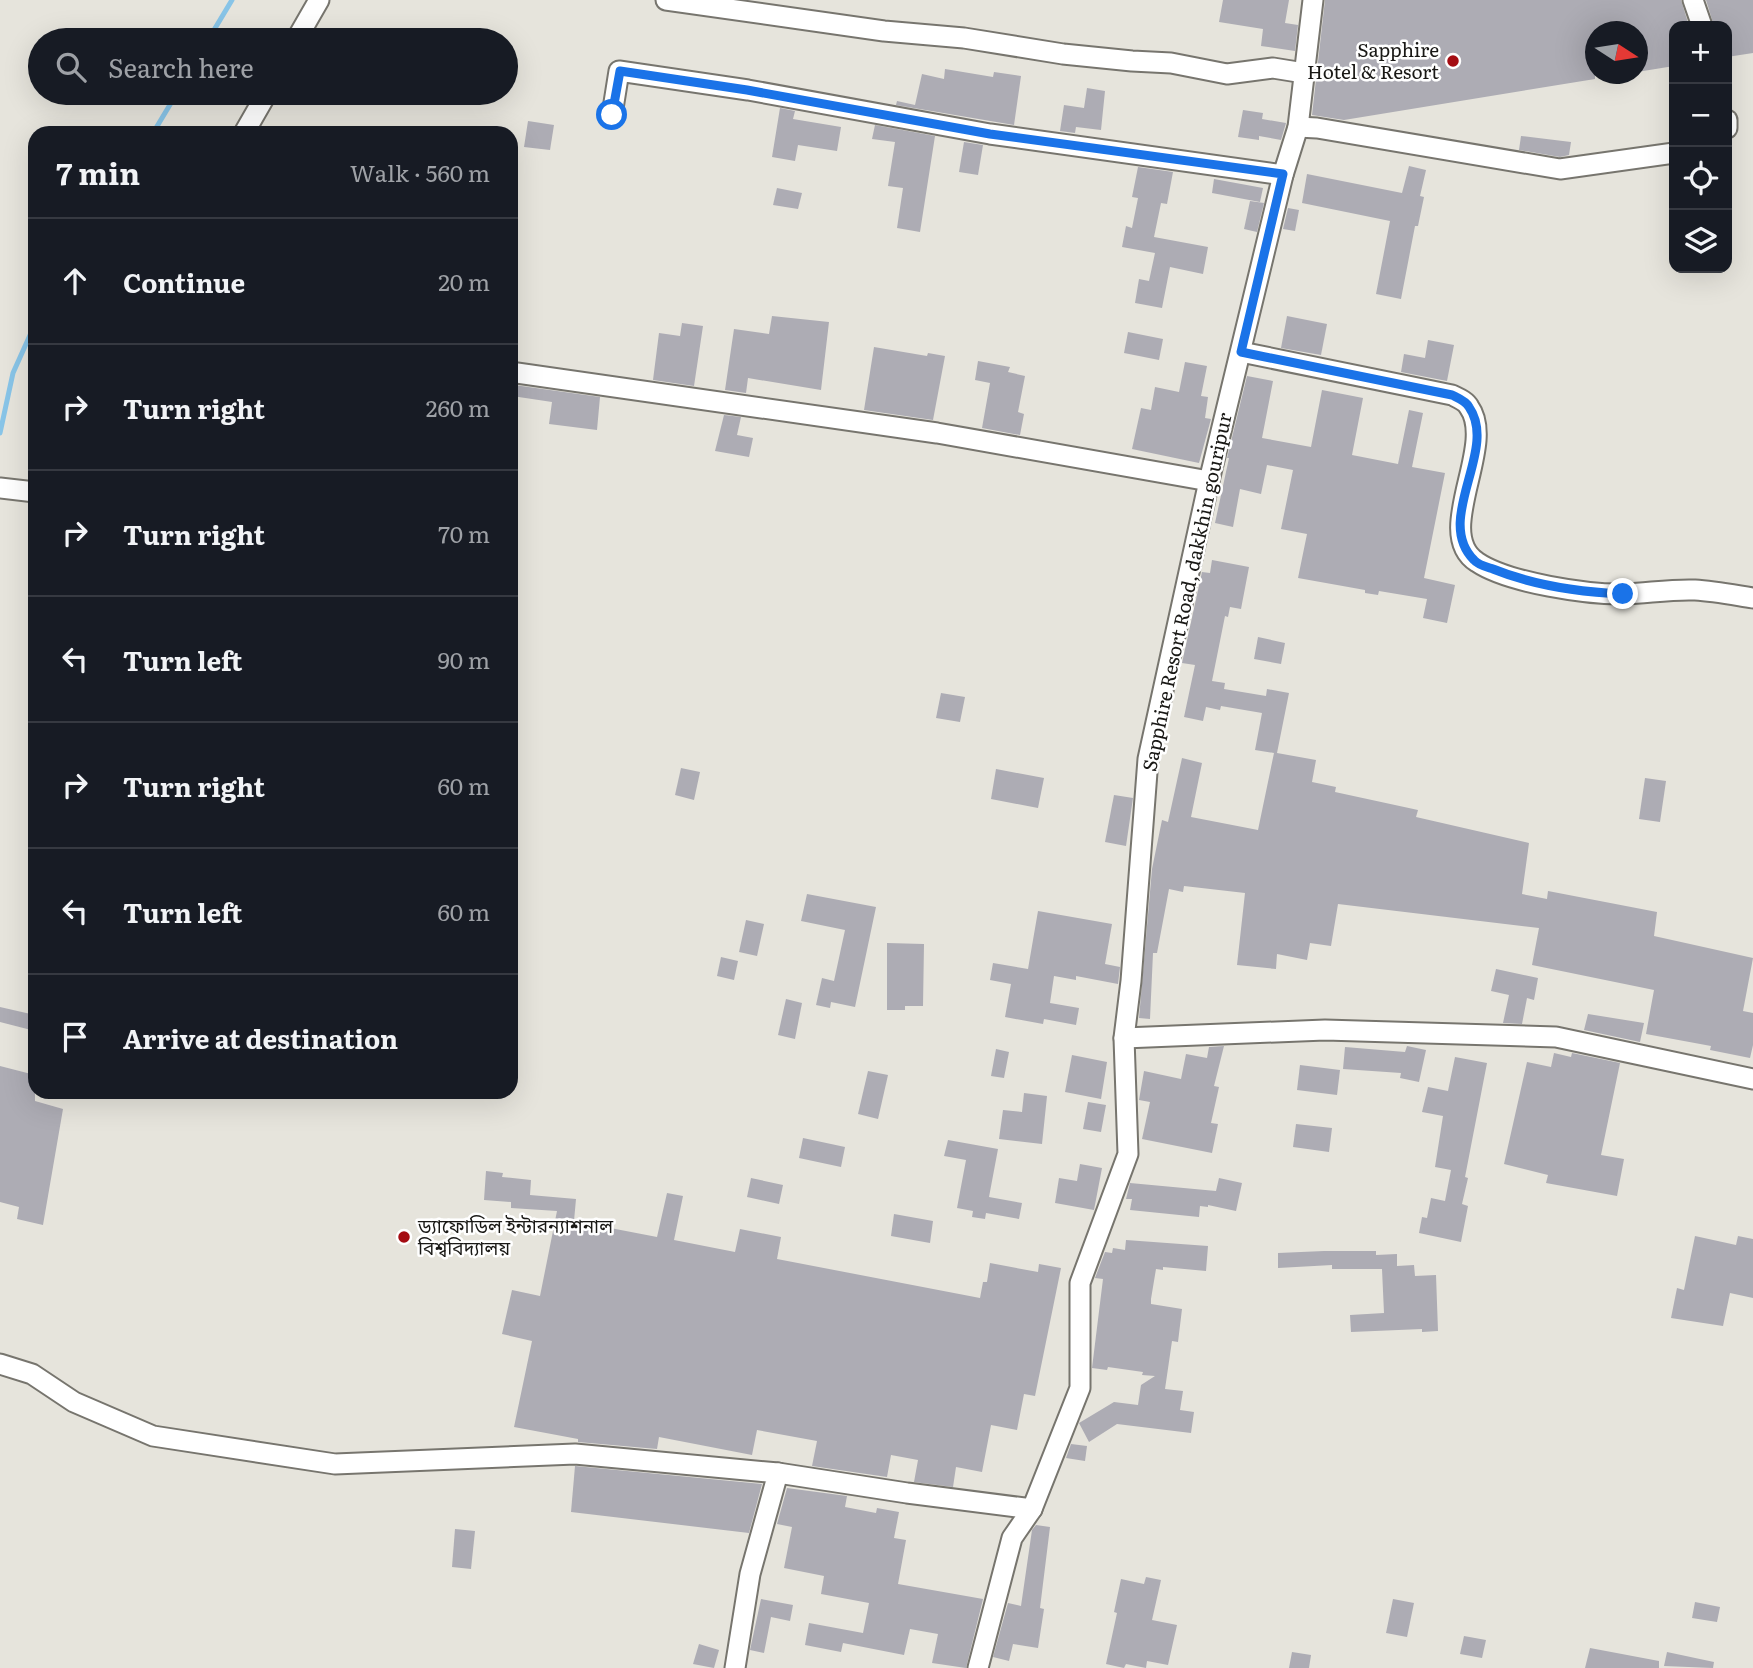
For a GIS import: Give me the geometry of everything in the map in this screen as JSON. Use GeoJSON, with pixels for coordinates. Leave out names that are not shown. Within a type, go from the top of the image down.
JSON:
{"type":"FeatureCollection","features":[{"type":"Feature","properties":{"kind":"street"},"geometry":{"type":"LineString","coordinates":[[303,28],[319,0]]}},
{"type":"Feature","properties":{"kind":"street"},"geometry":{"type":"LineString","coordinates":[[666,0],[884,31],[964,38],[1063,54],[1171,63],[1227,74],[1273,68],[1304,73]]}},
{"type":"Feature","properties":{"kind":"street","name":"Sapphire Resort Road, dakkhin gouripur"},"geometry":{"type":"LineString","coordinates":[[978,1668],[1012,1538],[1032,1509],[1080,1388],[1080,1283],[1128,1154],[1124,1038],[1148,759],[1209,481],[1283,174],[1298,127],[1313,0]]}},
{"type":"Feature","properties":{"kind":"street"},"geometry":{"type":"LineString","coordinates":[[1693,0],[1700,21]]}},
{"type":"Feature","properties":{"kind":"street"},"geometry":{"type":"LineString","coordinates":[[612,115],[620,71],[747,90],[990,134],[1283,174]]}},
{"type":"Feature","properties":{"kind":"street"},"geometry":{"type":"LineString","coordinates":[[248,126],[260,105]]}},
{"type":"Feature","properties":{"kind":"street"},"geometry":{"type":"LineString","coordinates":[[1298,127],[1560,169],[1669,154]]}},
{"type":"Feature","properties":{"kind":"street"},"geometry":{"type":"LineString","coordinates":[[1241,352],[1452,395],[1468,404],[1477,422],[1475,448],[1459,528],[1463,544],[1475,562],[1512,577],[1574,591],[1623,594],[1693,590],[1753,598]]}},
{"type":"Feature","properties":{"kind":"street"},"geometry":{"type":"LineString","coordinates":[[518,373],[937,433],[1209,481]]}},
{"type":"Feature","properties":{"kind":"street"},"geometry":{"type":"LineString","coordinates":[[0,488],[28,491]]}},
{"type":"Feature","properties":{"kind":"street"},"geometry":{"type":"LineString","coordinates":[[1124,1038],[1325,1030],[1556,1037],[1753,1079]]}},
{"type":"Feature","properties":{"kind":"street"},"geometry":{"type":"LineString","coordinates":[[0,1364],[32,1374],[74,1402],[153,1436],[335,1464],[575,1454],[778,1473],[1032,1509]]}},
{"type":"Feature","properties":{"kind":"street"},"geometry":{"type":"LineString","coordinates":[[735,1668],[750,1574],[778,1473]]}},
{"type":"Feature","properties":{"kind":"building"},"geometry":{"type":"Polygon","coordinates":[[[1223,0],[1289,0],[1285,23],[1298,25],[1295,51],[1261,46],[1263,29],[1219,22],[1223,0]]]}},
{"type":"Feature","properties":{"kind":"building","name":"Sapphire Hotel & Resort"},"geometry":{"type":"Polygon","coordinates":[[[1325,0],[1681,0],[1687,21],[1669,21],[1669,67],[1648,70],[1648,21],[1585,21],[1585,81],[1344,120],[1312,115],[1325,0]]]}},
{"type":"Feature","properties":{"kind":"building"},"geometry":{"type":"Polygon","coordinates":[[[1706,0],[1753,0],[1753,53],[1732,56],[1732,21],[1712,21],[1706,0]]]}},
{"type":"Feature","properties":{"kind":"building"},"geometry":{"type":"Polygon","coordinates":[[[945,69],[993,77],[994,72],[1021,76],[1014,125],[896,105],[897,101],[915,105],[922,74],[944,79],[945,69]]]}},
{"type":"Feature","properties":{"kind":"building"},"geometry":{"type":"Polygon","coordinates":[[[1087,88],[1105,91],[1101,130],[1076,127],[1075,133],[1060,131],[1064,105],[1084,108],[1087,88]]]}},
{"type":"Feature","properties":{"kind":"building"},"geometry":{"type":"Polygon","coordinates":[[[780,108],[795,111],[793,119],[841,127],[837,151],[798,145],[795,161],[772,157],[780,108]]]}},
{"type":"Feature","properties":{"kind":"building"},"geometry":{"type":"Polygon","coordinates":[[[1243,110],[1263,113],[1262,119],[1286,123],[1281,140],[1259,136],[1259,140],[1238,137],[1243,110]]]}},
{"type":"Feature","properties":{"kind":"building"},"geometry":{"type":"Polygon","coordinates":[[[528,121],[554,125],[550,150],[524,147],[528,121]]]}},
{"type":"Feature","properties":{"kind":"building"},"geometry":{"type":"Polygon","coordinates":[[[875,125],[935,136],[920,232],[897,228],[903,188],[888,186],[895,142],[872,139],[875,125]]]}},
{"type":"Feature","properties":{"kind":"building"},"geometry":{"type":"Polygon","coordinates":[[[1521,136],[1571,142],[1569,155],[1560,157],[1519,150],[1521,136]]]}},
{"type":"Feature","properties":{"kind":"building"},"geometry":{"type":"Polygon","coordinates":[[[964,142],[983,145],[978,175],[959,172],[964,142]]]}},
{"type":"Feature","properties":{"kind":"building"},"geometry":{"type":"Polygon","coordinates":[[[1409,166],[1426,170],[1420,196],[1424,197],[1418,226],[1415,226],[1401,299],[1376,294],[1390,221],[1302,203],[1307,174],[1402,193],[1409,166]]]}},
{"type":"Feature","properties":{"kind":"building"},"geometry":{"type":"Polygon","coordinates":[[[1138,167],[1173,172],[1167,204],[1161,203],[1154,237],[1208,247],[1203,274],[1170,267],[1162,308],[1135,303],[1139,279],[1149,281],[1155,253],[1122,247],[1126,226],[1132,228],[1138,198],[1132,197],[1138,167]]]}},
{"type":"Feature","properties":{"kind":"building"},"geometry":{"type":"Polygon","coordinates":[[[1214,179],[1263,188],[1260,202],[1212,193],[1214,179]]]}},
{"type":"Feature","properties":{"kind":"building"},"geometry":{"type":"Polygon","coordinates":[[[777,188],[802,193],[798,209],[773,205],[777,188]]]}},
{"type":"Feature","properties":{"kind":"building"},"geometry":{"type":"Polygon","coordinates":[[[1250,201],[1264,203],[1257,232],[1244,229],[1250,201]]]}},
{"type":"Feature","properties":{"kind":"building"},"geometry":{"type":"Polygon","coordinates":[[[1288,208],[1299,210],[1295,231],[1283,229],[1288,208]]]}},
{"type":"Feature","properties":{"kind":"building"},"geometry":{"type":"Polygon","coordinates":[[[772,316],[829,322],[821,390],[748,378],[746,393],[725,390],[734,329],[769,334],[772,316]]]}},
{"type":"Feature","properties":{"kind":"building"},"geometry":{"type":"Polygon","coordinates":[[[1287,316],[1327,324],[1321,355],[1281,348],[1287,316]]]}},
{"type":"Feature","properties":{"kind":"building"},"geometry":{"type":"Polygon","coordinates":[[[682,323],[703,326],[694,386],[653,380],[659,333],[680,336],[682,323]]]}},
{"type":"Feature","properties":{"kind":"building"},"geometry":{"type":"Polygon","coordinates":[[[1128,332],[1163,339],[1159,360],[1124,353],[1128,332]]]}},
{"type":"Feature","properties":{"kind":"building"},"geometry":{"type":"Polygon","coordinates":[[[1428,340],[1454,345],[1447,381],[1401,372],[1404,354],[1425,358],[1428,340]]]}},
{"type":"Feature","properties":{"kind":"building"},"geometry":{"type":"Polygon","coordinates":[[[874,347],[927,356],[928,353],[945,356],[933,420],[864,410],[874,347]]]}},
{"type":"Feature","properties":{"kind":"building"},"geometry":{"type":"Polygon","coordinates":[[[978,361],[1010,367],[1008,372],[1025,376],[1018,412],[1024,414],[1020,435],[982,428],[990,383],[975,380],[978,361]]]}},
{"type":"Feature","properties":{"kind":"building"},"geometry":{"type":"Polygon","coordinates":[[[1185,362],[1207,366],[1201,396],[1208,397],[1205,418],[1211,419],[1199,463],[1132,449],[1141,408],[1151,410],[1155,387],[1179,392],[1185,362]]]}},
{"type":"Feature","properties":{"kind":"building"},"geometry":{"type":"Polygon","coordinates":[[[1247,376],[1273,381],[1262,438],[1311,447],[1322,390],[1363,398],[1352,455],[1398,464],[1409,410],[1423,413],[1412,467],[1445,473],[1424,578],[1455,585],[1447,623],[1423,618],[1427,599],[1379,591],[1378,595],[1365,593],[1365,590],[1298,578],[1307,534],[1281,529],[1293,470],[1267,465],[1261,494],[1240,489],[1233,527],[1215,523],[1227,458],[1247,376]]]}},
{"type":"Feature","properties":{"kind":"building"},"geometry":{"type":"Polygon","coordinates":[[[518,386],[600,397],[597,430],[549,424],[552,402],[518,397],[518,386]]]}},
{"type":"Feature","properties":{"kind":"building"},"geometry":{"type":"Polygon","coordinates":[[[724,415],[741,417],[737,435],[753,438],[749,457],[715,451],[724,415]]]}},
{"type":"Feature","properties":{"kind":"building"},"geometry":{"type":"Polygon","coordinates":[[[1212,560],[1249,567],[1241,609],[1230,607],[1228,617],[1225,616],[1212,681],[1225,683],[1224,689],[1266,696],[1267,689],[1289,693],[1277,753],[1316,760],[1312,782],[1336,787],[1335,792],[1418,810],[1416,817],[1529,843],[1522,894],[1547,899],[1548,891],[1657,912],[1654,936],[1753,958],[1743,1011],[1753,1013],[1753,1045],[1750,1058],[1710,1050],[1711,1046],[1646,1034],[1654,990],[1532,965],[1539,928],[1338,904],[1331,946],[1310,943],[1307,960],[1277,954],[1276,969],[1237,965],[1245,893],[1184,886],[1183,892],[1169,889],[1157,953],[1153,953],[1150,1019],[1139,1018],[1152,869],[1162,820],[1168,822],[1182,758],[1202,763],[1191,817],[1258,830],[1274,753],[1255,750],[1262,713],[1221,706],[1220,710],[1206,707],[1203,721],[1184,717],[1195,665],[1182,663],[1202,572],[1210,573],[1212,560]]]}},
{"type":"Feature","properties":{"kind":"building"},"geometry":{"type":"Polygon","coordinates":[[[1258,637],[1285,643],[1281,664],[1254,659],[1258,637]]]}},
{"type":"Feature","properties":{"kind":"building"},"geometry":{"type":"Polygon","coordinates":[[[941,693],[965,697],[960,722],[936,718],[941,693]]]}},
{"type":"Feature","properties":{"kind":"building"},"geometry":{"type":"Polygon","coordinates":[[[681,768],[700,772],[694,800],[675,795],[681,768]]]}},
{"type":"Feature","properties":{"kind":"building"},"geometry":{"type":"Polygon","coordinates":[[[996,769],[1044,778],[1038,808],[991,799],[996,769]]]}},
{"type":"Feature","properties":{"kind":"building"},"geometry":{"type":"Polygon","coordinates":[[[1645,778],[1666,781],[1660,822],[1639,819],[1645,778]]]}},
{"type":"Feature","properties":{"kind":"building"},"geometry":{"type":"Polygon","coordinates":[[[1114,795],[1133,798],[1126,846],[1105,842],[1114,795]]]}},
{"type":"Feature","properties":{"kind":"building"},"geometry":{"type":"Polygon","coordinates":[[[807,894],[876,907],[855,1007],[831,1002],[830,1008],[816,1005],[822,978],[834,981],[845,930],[801,921],[807,894]]]}},
{"type":"Feature","properties":{"kind":"building"},"geometry":{"type":"Polygon","coordinates":[[[1038,911],[1112,924],[1105,964],[1120,967],[1118,984],[1076,976],[1076,980],[1054,976],[1050,1003],[1079,1008],[1076,1025],[1044,1019],[1043,1024],[1005,1017],[1011,984],[990,980],[993,963],[1028,969],[1038,911]]]}},
{"type":"Feature","properties":{"kind":"building"},"geometry":{"type":"Polygon","coordinates":[[[746,920],[764,924],[757,956],[739,952],[746,920]]]}},
{"type":"Feature","properties":{"kind":"building"},"geometry":{"type":"Polygon","coordinates":[[[887,943],[924,944],[923,1006],[887,1010],[887,943]]]}},
{"type":"Feature","properties":{"kind":"building"},"geometry":{"type":"Polygon","coordinates":[[[721,957],[738,961],[734,980],[717,976],[721,957]]]}},
{"type":"Feature","properties":{"kind":"building"},"geometry":{"type":"Polygon","coordinates":[[[1496,969],[1538,978],[1534,1000],[1527,998],[1522,1024],[1503,1023],[1509,995],[1491,991],[1496,969]]]}},
{"type":"Feature","properties":{"kind":"building"},"geometry":{"type":"Polygon","coordinates":[[[786,999],[802,1003],[795,1039],[778,1035],[786,999]]]}},
{"type":"Feature","properties":{"kind":"building"},"geometry":{"type":"Polygon","coordinates":[[[0,1007],[28,1013],[28,1029],[0,1022],[0,1007]]]}},
{"type":"Feature","properties":{"kind":"building"},"geometry":{"type":"Polygon","coordinates":[[[1588,1014],[1644,1023],[1640,1042],[1584,1030],[1588,1014]]]}},
{"type":"Feature","properties":{"kind":"building"},"geometry":{"type":"Polygon","coordinates":[[[1224,1046],[1214,1086],[1219,1087],[1211,1123],[1218,1124],[1212,1153],[1142,1139],[1150,1102],[1139,1100],[1144,1071],[1181,1079],[1186,1054],[1207,1058],[1209,1047],[1224,1046]]]}},
{"type":"Feature","properties":{"kind":"building"},"geometry":{"type":"Polygon","coordinates":[[[1407,1046],[1426,1050],[1419,1082],[1400,1078],[1401,1073],[1343,1069],[1345,1047],[1405,1052],[1407,1046]]]}},
{"type":"Feature","properties":{"kind":"building"},"geometry":{"type":"Polygon","coordinates":[[[996,1049],[1009,1052],[1004,1078],[991,1076],[996,1049]]]}},
{"type":"Feature","properties":{"kind":"building"},"geometry":{"type":"Polygon","coordinates":[[[1554,1053],[1571,1057],[1572,1053],[1620,1063],[1601,1155],[1624,1159],[1617,1196],[1546,1183],[1548,1175],[1504,1164],[1527,1062],[1551,1067],[1554,1053]]]}},
{"type":"Feature","properties":{"kind":"building"},"geometry":{"type":"Polygon","coordinates":[[[1072,1055],[1107,1062],[1101,1099],[1065,1092],[1072,1055]]]}},
{"type":"Feature","properties":{"kind":"building"},"geometry":{"type":"Polygon","coordinates":[[[1455,1057],[1487,1063],[1465,1177],[1468,1178],[1462,1204],[1468,1206],[1461,1242],[1419,1233],[1422,1217],[1427,1218],[1431,1198],[1445,1201],[1451,1170],[1435,1167],[1443,1116],[1422,1112],[1428,1087],[1448,1091],[1455,1057]]]}},
{"type":"Feature","properties":{"kind":"building"},"geometry":{"type":"Polygon","coordinates":[[[1300,1065],[1340,1070],[1337,1095],[1297,1090],[1300,1065]]]}},
{"type":"Feature","properties":{"kind":"building"},"geometry":{"type":"Polygon","coordinates":[[[0,1066],[28,1073],[28,1099],[63,1109],[43,1225],[17,1219],[19,1207],[0,1202],[0,1066]]]}},
{"type":"Feature","properties":{"kind":"building"},"geometry":{"type":"Polygon","coordinates":[[[868,1071],[888,1075],[878,1119],[858,1114],[868,1071]]]}},
{"type":"Feature","properties":{"kind":"building"},"geometry":{"type":"Polygon","coordinates":[[[1024,1093],[1047,1096],[1042,1144],[999,1139],[1003,1110],[1022,1112],[1024,1093]]]}},
{"type":"Feature","properties":{"kind":"building"},"geometry":{"type":"Polygon","coordinates":[[[1088,1102],[1106,1105],[1101,1132],[1083,1129],[1088,1102]]]}},
{"type":"Feature","properties":{"kind":"building"},"geometry":{"type":"Polygon","coordinates":[[[1296,1124],[1332,1128],[1329,1152],[1293,1147],[1296,1124]]]}},
{"type":"Feature","properties":{"kind":"building"},"geometry":{"type":"Polygon","coordinates":[[[803,1138],[845,1147],[841,1167],[799,1158],[803,1138]]]}},
{"type":"Feature","properties":{"kind":"building"},"geometry":{"type":"Polygon","coordinates":[[[948,1140],[998,1149],[989,1197],[1022,1203],[1019,1219],[986,1213],[985,1219],[972,1217],[973,1211],[957,1208],[966,1160],[944,1156],[948,1140]]]}},
{"type":"Feature","properties":{"kind":"building"},"geometry":{"type":"Polygon","coordinates":[[[1080,1164],[1102,1168],[1094,1210],[1055,1203],[1059,1178],[1077,1181],[1080,1164]]]}},
{"type":"Feature","properties":{"kind":"building"},"geometry":{"type":"Polygon","coordinates":[[[486,1171],[503,1173],[502,1177],[531,1180],[530,1195],[576,1199],[574,1221],[657,1237],[667,1193],[683,1196],[674,1240],[735,1252],[740,1229],[781,1237],[777,1259],[980,1298],[983,1282],[987,1282],[990,1263],[1038,1272],[1039,1264],[1061,1268],[1035,1396],[1024,1394],[1017,1430],[991,1425],[982,1472],[956,1467],[953,1487],[914,1482],[918,1460],[891,1455],[887,1477],[812,1466],[817,1441],[757,1430],[752,1455],[659,1437],[657,1449],[578,1442],[578,1439],[514,1427],[532,1341],[502,1334],[512,1290],[540,1296],[557,1211],[511,1208],[511,1202],[484,1200],[486,1171]]]}},
{"type":"Feature","properties":{"kind":"building"},"geometry":{"type":"Polygon","coordinates":[[[751,1178],[783,1185],[779,1204],[747,1197],[751,1178]]]}},
{"type":"Feature","properties":{"kind":"building"},"geometry":{"type":"Polygon","coordinates":[[[1219,1178],[1242,1183],[1236,1211],[1200,1206],[1199,1217],[1130,1210],[1132,1199],[1126,1199],[1130,1183],[1216,1191],[1219,1178]]]}},
{"type":"Feature","properties":{"kind":"building"},"geometry":{"type":"Polygon","coordinates":[[[894,1214],[933,1221],[930,1243],[891,1236],[894,1214]]]}},
{"type":"Feature","properties":{"kind":"building"},"geometry":{"type":"Polygon","coordinates":[[[1695,1236],[1736,1245],[1738,1236],[1753,1239],[1753,1298],[1730,1293],[1723,1326],[1671,1318],[1677,1288],[1684,1290],[1695,1236]]]}},
{"type":"Feature","properties":{"kind":"building"},"geometry":{"type":"Polygon","coordinates":[[[1126,1240],[1208,1246],[1206,1271],[1163,1267],[1163,1270],[1156,1269],[1151,1299],[1151,1304],[1182,1309],[1178,1342],[1172,1341],[1165,1389],[1183,1391],[1180,1410],[1194,1412],[1191,1433],[1117,1424],[1089,1442],[1079,1423],[1114,1402],[1138,1405],[1141,1385],[1155,1376],[1108,1367],[1107,1370],[1092,1368],[1103,1279],[1095,1278],[1105,1252],[1112,1253],[1113,1248],[1125,1250],[1126,1240]]]}},
{"type":"Feature","properties":{"kind":"building"},"geometry":{"type":"Polygon","coordinates":[[[1376,1251],[1376,1255],[1397,1254],[1397,1266],[1414,1265],[1415,1276],[1436,1275],[1438,1331],[1422,1332],[1422,1329],[1351,1332],[1350,1315],[1384,1313],[1382,1269],[1332,1269],[1332,1265],[1278,1268],[1278,1253],[1376,1251]]]}},
{"type":"Feature","properties":{"kind":"building"},"geometry":{"type":"Polygon","coordinates":[[[1071,1444],[1087,1446],[1085,1461],[1066,1458],[1071,1444]]]}},
{"type":"Feature","properties":{"kind":"building"},"geometry":{"type":"Polygon","coordinates":[[[575,1466],[762,1484],[749,1533],[571,1512],[575,1466]]]}},
{"type":"Feature","properties":{"kind":"building"},"geometry":{"type":"Polygon","coordinates":[[[787,1488],[847,1496],[845,1507],[876,1513],[877,1508],[899,1512],[894,1538],[906,1540],[898,1584],[983,1599],[966,1668],[932,1663],[938,1634],[910,1629],[904,1655],[843,1643],[841,1652],[805,1645],[809,1623],[863,1633],[869,1603],[821,1594],[824,1576],[784,1568],[792,1527],[777,1524],[787,1488]]]}},
{"type":"Feature","properties":{"kind":"building"},"geometry":{"type":"Polygon","coordinates":[[[1036,1525],[1050,1527],[1040,1608],[1044,1609],[1038,1648],[1013,1644],[1009,1661],[993,1657],[1008,1603],[1021,1606],[1032,1530],[1036,1525]]]}},
{"type":"Feature","properties":{"kind":"building"},"geometry":{"type":"Polygon","coordinates":[[[455,1529],[475,1531],[471,1569],[452,1567],[455,1529]]]}},
{"type":"Feature","properties":{"kind":"building"},"geometry":{"type":"Polygon","coordinates":[[[1146,1577],[1161,1580],[1152,1620],[1177,1625],[1168,1665],[1147,1661],[1146,1668],[1126,1664],[1124,1668],[1106,1664],[1121,1579],[1144,1584],[1146,1577]]]}},
{"type":"Feature","properties":{"kind":"building"},"geometry":{"type":"Polygon","coordinates":[[[761,1599],[793,1605],[790,1621],[771,1617],[764,1653],[750,1650],[761,1599]]]}},
{"type":"Feature","properties":{"kind":"building"},"geometry":{"type":"Polygon","coordinates":[[[1393,1599],[1414,1603],[1407,1637],[1386,1633],[1393,1599]]]}},
{"type":"Feature","properties":{"kind":"building"},"geometry":{"type":"Polygon","coordinates":[[[1695,1602],[1720,1607],[1717,1622],[1692,1618],[1695,1602]]]}},
{"type":"Feature","properties":{"kind":"building"},"geometry":{"type":"Polygon","coordinates":[[[1464,1636],[1486,1640],[1482,1658],[1460,1654],[1464,1636]]]}},
{"type":"Feature","properties":{"kind":"building"},"geometry":{"type":"Polygon","coordinates":[[[699,1644],[719,1650],[714,1668],[693,1664],[699,1644]]]}},
{"type":"Feature","properties":{"kind":"building"},"geometry":{"type":"Polygon","coordinates":[[[1590,1648],[1659,1661],[1659,1668],[1585,1668],[1590,1648]]]}},
{"type":"Feature","properties":{"kind":"building"},"geometry":{"type":"Polygon","coordinates":[[[1292,1652],[1311,1655],[1309,1668],[1289,1668],[1292,1652]]]}},
{"type":"Feature","properties":{"kind":"building"},"geometry":{"type":"Polygon","coordinates":[[[1667,1652],[1714,1662],[1713,1668],[1664,1666],[1667,1652]]]}},
{"type":"Feature","properties":{"kind":"waterway"},"geometry":{"type":"LineString","coordinates":[[215,28],[232,0]]}},
{"type":"Feature","properties":{"kind":"waterway"},"geometry":{"type":"LineString","coordinates":[[157,126],[170,105]]}},
{"type":"Feature","properties":{"kind":"waterway"},"geometry":{"type":"LineString","coordinates":[[0,433],[13,373],[28,340]]}},
{"type":"Feature","properties":{"kind":"place","name":"Sapphire Hotel & Resort"},"geometry":{"type":"Point","coordinates":[1453,61]}},
{"type":"Feature","properties":{"kind":"place","name":"ড্যাফোডিল ইন্টারন্যাশনাল বিশ্ববিদ্যালয়"},"geometry":{"type":"Point","coordinates":[404,1237]}},
{"type":"Feature","properties":{"kind":"route"},"geometry":{"type":"LineString","coordinates":[[612,115],[620,71],[747,90],[990,134],[1283,174],[1241,352],[1452,395],[1468,404],[1477,422],[1475,448],[1459,528],[1463,544],[1475,562],[1512,577],[1574,591],[1623,594]]}}]}
